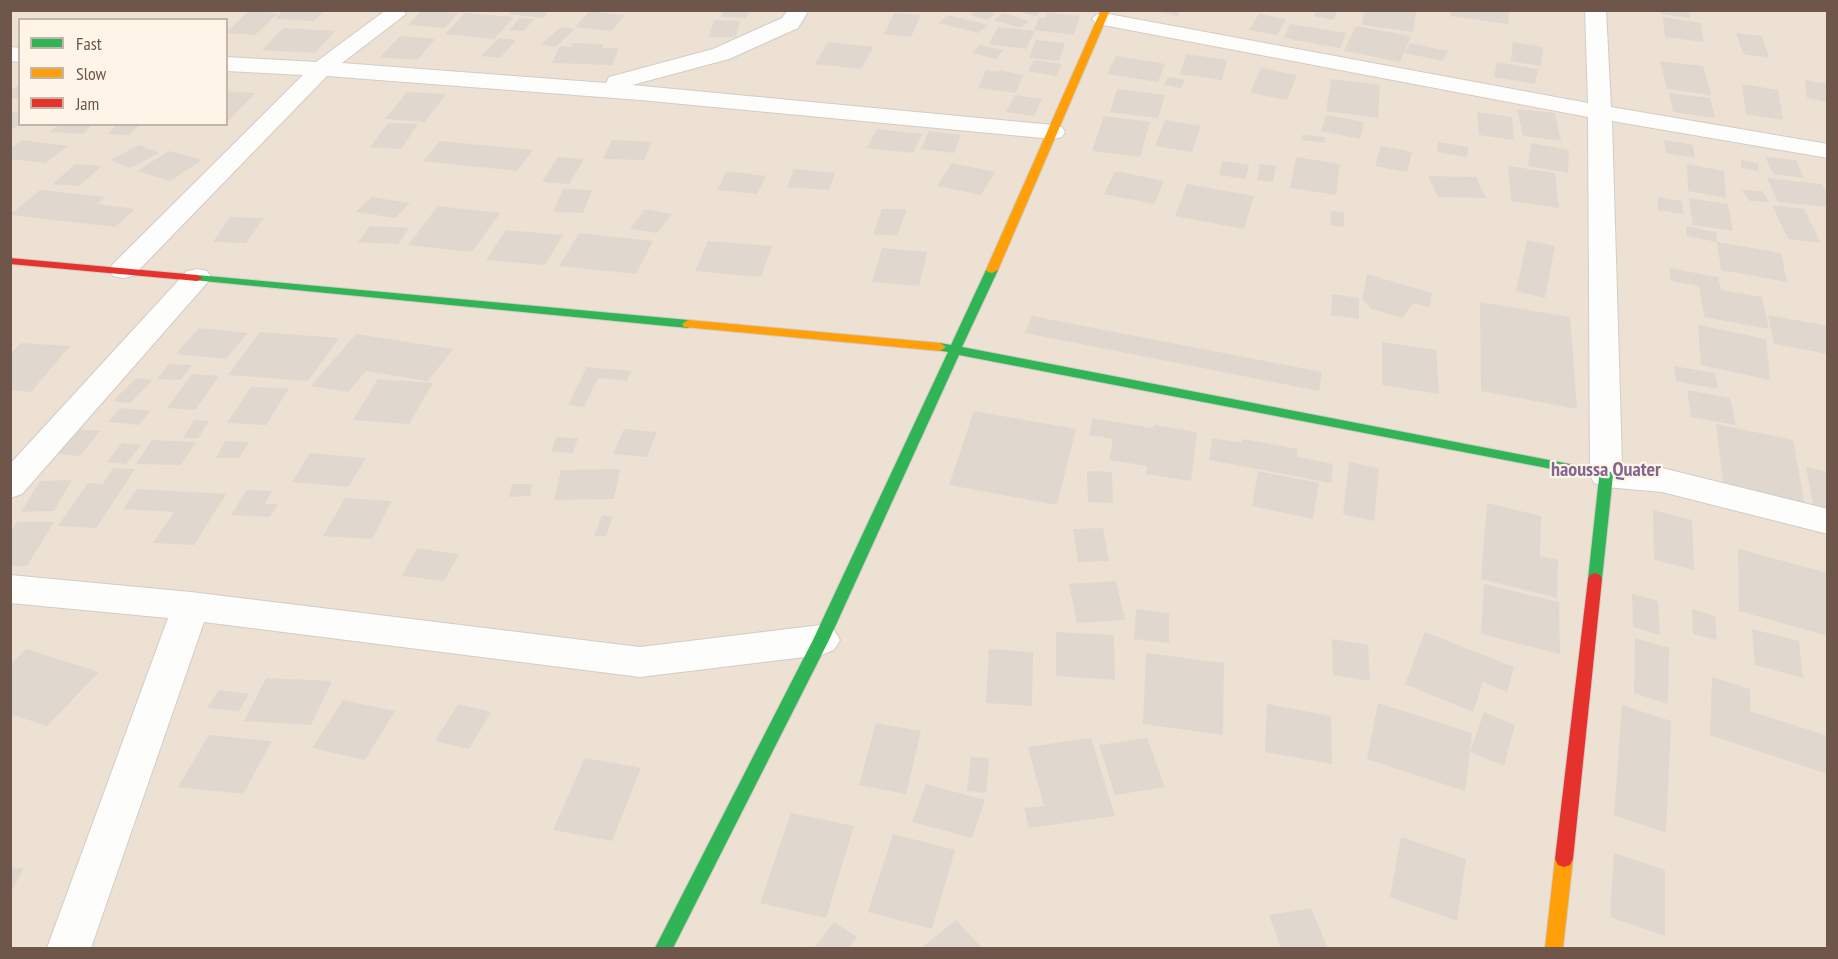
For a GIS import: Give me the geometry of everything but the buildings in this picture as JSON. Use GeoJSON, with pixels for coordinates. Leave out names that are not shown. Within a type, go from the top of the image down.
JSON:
{"type":"FeatureCollection","features":[{"type":"Feature","properties":{"kind":"street"},"geometry":{"type":"LineString","coordinates":[[592,89],[721,54],[790,23],[799,10]]}},
{"type":"Feature","properties":{"kind":"street"},"geometry":{"type":"LineString","coordinates":[[1554,948],[1606,476],[1600,114],[1595,10]]}},
{"type":"Feature","properties":{"kind":"street"},"geometry":{"type":"LineString","coordinates":[[123,270],[322,68],[394,14]]}},
{"type":"Feature","properties":{"kind":"street"},"geometry":{"type":"LineString","coordinates":[[664,948],[821,640],[957,349],[1105,15],[1316,62],[1600,114],[1827,151]]}},
{"type":"Feature","properties":{"kind":"street"},"geometry":{"type":"LineString","coordinates":[[228,64],[322,68],[592,89],[1053,132]]}},
{"type":"Feature","properties":{"kind":"street"},"geometry":{"type":"LineString","coordinates":[[10,261],[957,349],[1606,476],[1662,480],[1827,522]]}},
{"type":"Feature","properties":{"kind":"street"},"geometry":{"type":"LineString","coordinates":[[10,486],[197,277]]}},
{"type":"Feature","properties":{"kind":"street"},"geometry":{"type":"LineString","coordinates":[[10,589],[191,606],[639,662],[821,640]]}},
{"type":"Feature","properties":{"kind":"street"},"geometry":{"type":"LineString","coordinates":[[69,948],[191,606]]}},
{"type":"Feature","properties":{"kind":"shaded area"},"geometry":{"type":"Polygon","coordinates":[[[11,11],[1827,11],[1827,948],[11,948],[11,11]]]}},
{"type":"Feature","properties":{"kind":"traffic: fast"},"geometry":{"type":"LineString","coordinates":[[664,948],[821,640],[992,270]]}},
{"type":"Feature","properties":{"kind":"traffic: fast"},"geometry":{"type":"LineString","coordinates":[[197,278],[688,324]]}},
{"type":"Feature","properties":{"kind":"traffic: fast"},"geometry":{"type":"LineString","coordinates":[[940,347],[1606,475],[1595,579]]}},
{"type":"Feature","properties":{"kind":"traffic: slow"},"geometry":{"type":"LineString","coordinates":[[992,270],[1106,10]]}},
{"type":"Feature","properties":{"kind":"traffic: slow"},"geometry":{"type":"LineString","coordinates":[[688,324],[940,347]]}},
{"type":"Feature","properties":{"kind":"traffic: slow"},"geometry":{"type":"LineString","coordinates":[[1554,948],[1564,859]]}},
{"type":"Feature","properties":{"kind":"traffic: jam"},"geometry":{"type":"LineString","coordinates":[[10,261],[197,278]]}},
{"type":"Feature","properties":{"kind":"traffic: jam"},"geometry":{"type":"LineString","coordinates":[[1564,859],[1595,579]]}},
{"type":"Feature","properties":{"kind":"district","name":"haoussa Quater"},"geometry":{"type":"Point","coordinates":[1606,470]}}]}
